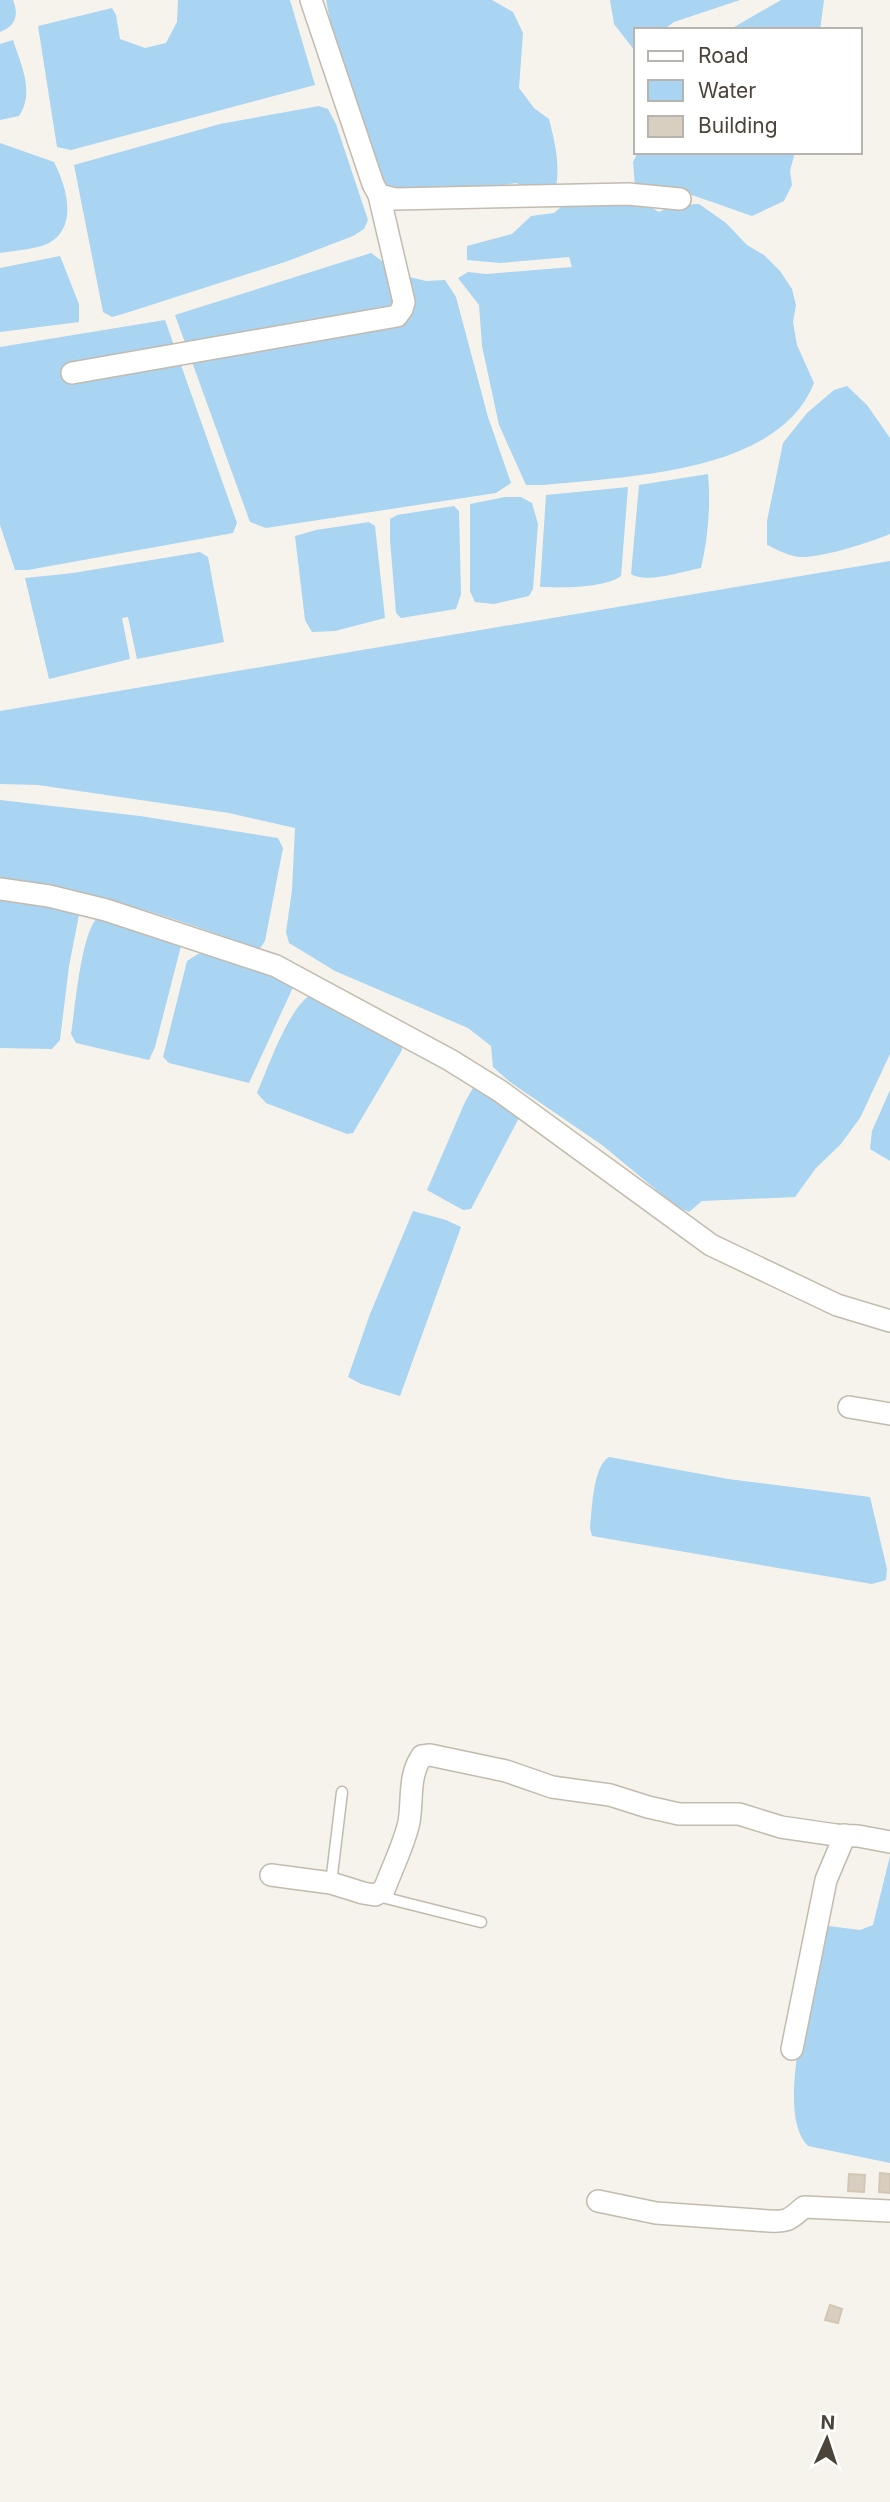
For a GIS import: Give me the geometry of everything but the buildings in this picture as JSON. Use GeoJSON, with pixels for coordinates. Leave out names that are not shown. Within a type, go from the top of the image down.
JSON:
{"type":"FeatureCollection","features":[{"type":"Feature","properties":{"kind":"street"},"geometry":{"type":"LineString","coordinates":[[72,373],[397,316],[402,309],[404,302],[379,195],[311,0]]}},
{"type":"Feature","properties":{"kind":"street"},"geometry":{"type":"LineString","coordinates":[[379,195],[395,199],[628,194],[680,199]]}},
{"type":"Feature","properties":{"kind":"street"},"geometry":{"type":"LineString","coordinates":[[0,889],[49,896],[106,909],[276,966],[450,1060],[500,1091],[711,1245],[837,1305],[890,1321]]}},
{"type":"Feature","properties":{"kind":"street"},"geometry":{"type":"LineString","coordinates":[[849,1407],[890,1414]]}},
{"type":"Feature","properties":{"kind":"street"},"geometry":{"type":"LineString","coordinates":[[271,1875],[331,1883],[363,1894],[375,1895],[384,1890],[409,1819],[417,1764],[422,1756],[430,1755],[506,1771],[552,1787],[610,1795],[679,1814],[739,1814],[781,1827],[890,1842]]}},
{"type":"Feature","properties":{"kind":"street"},"geometry":{"type":"LineString","coordinates":[[792,2049],[826,1880],[845,1835]]}},
{"type":"Feature","properties":{"kind":"street"},"geometry":{"type":"LineString","coordinates":[[598,2201],[669,2215],[769,2221],[793,2218],[804,2207],[890,2211]]}},
{"type":"Feature","properties":{"kind":"lane"},"geometry":{"type":"LineString","coordinates":[[331,1883],[342,1792]]}},
{"type":"Feature","properties":{"kind":"lane"},"geometry":{"type":"LineString","coordinates":[[375,1895],[481,1922]]}},
{"type":"Feature","properties":{"kind":"water"},"geometry":{"type":"Polygon","coordinates":[[[0,0],[13,0],[16,10],[13,23],[0,32],[0,0]]]}},
{"type":"Feature","properties":{"kind":"water"},"geometry":{"type":"Polygon","coordinates":[[[178,0],[290,0],[315,85],[71,150],[57,147],[38,26],[112,8],[116,15],[120,39],[145,48],[166,43],[177,22],[178,0]]]}},
{"type":"Feature","properties":{"kind":"water"},"geometry":{"type":"Polygon","coordinates":[[[326,0],[492,0],[513,12],[523,33],[519,88],[534,108],[549,119],[557,164],[555,191],[543,195],[516,183],[483,188],[386,189],[349,97],[326,0]]]}},
{"type":"Feature","properties":{"kind":"water"},"geometry":{"type":"Polygon","coordinates":[[[610,0],[740,0],[674,22],[666,28],[634,28],[634,50],[614,24],[610,0]]]}},
{"type":"Feature","properties":{"kind":"water"},"geometry":{"type":"Polygon","coordinates":[[[781,0],[824,0],[820,28],[732,28],[781,0]]]}},
{"type":"Feature","properties":{"kind":"water"},"geometry":{"type":"Polygon","coordinates":[[[13,40],[23,69],[26,98],[19,116],[0,120],[0,44],[13,40]]]}},
{"type":"Feature","properties":{"kind":"water"},"geometry":{"type":"Polygon","coordinates":[[[319,106],[328,109],[336,124],[368,220],[364,229],[353,236],[288,261],[126,313],[112,317],[103,312],[74,165],[220,124],[319,106]]]}},
{"type":"Feature","properties":{"kind":"water"},"geometry":{"type":"Polygon","coordinates":[[[0,143],[54,162],[66,194],[67,216],[58,236],[49,243],[0,253],[0,143]]]}},
{"type":"Feature","properties":{"kind":"water"},"geometry":{"type":"Polygon","coordinates":[[[637,154],[794,154],[790,171],[792,185],[784,201],[752,216],[689,194],[635,186],[633,162],[637,154]]]}},
{"type":"Feature","properties":{"kind":"water"},"geometry":{"type":"Polygon","coordinates":[[[636,199],[659,212],[674,205],[699,204],[726,223],[747,245],[764,255],[780,271],[792,289],[796,305],[793,322],[797,345],[814,383],[795,413],[768,436],[735,453],[697,465],[656,473],[526,485],[499,425],[482,346],[479,305],[458,278],[468,272],[486,274],[572,267],[569,257],[500,263],[467,260],[467,246],[512,234],[531,216],[554,213],[569,200],[636,199]]]}},
{"type":"Feature","properties":{"kind":"water"},"geometry":{"type":"Polygon","coordinates":[[[371,253],[401,275],[426,281],[445,280],[456,297],[488,417],[511,483],[496,493],[266,528],[250,522],[175,315],[371,253]]]}},
{"type":"Feature","properties":{"kind":"water"},"geometry":{"type":"Polygon","coordinates":[[[60,256],[79,304],[79,322],[0,332],[0,268],[60,256]]]}},
{"type":"Feature","properties":{"kind":"water"},"geometry":{"type":"Polygon","coordinates":[[[165,320],[237,523],[233,533],[28,570],[15,570],[0,525],[0,347],[165,320]]]}},
{"type":"Feature","properties":{"kind":"water"},"geometry":{"type":"Polygon","coordinates":[[[847,386],[867,405],[890,438],[890,534],[824,554],[804,557],[790,555],[767,545],[767,521],[783,443],[807,413],[834,390],[847,386]]]}},
{"type":"Feature","properties":{"kind":"water"},"geometry":{"type":"Polygon","coordinates":[[[708,474],[708,521],[701,568],[646,578],[631,574],[639,485],[708,474]]]}},
{"type":"Feature","properties":{"kind":"water"},"geometry":{"type":"Polygon","coordinates":[[[628,487],[621,576],[594,585],[540,587],[546,495],[628,487]]]}},
{"type":"Feature","properties":{"kind":"water"},"geometry":{"type":"Polygon","coordinates":[[[505,497],[521,497],[532,503],[538,524],[533,589],[529,596],[494,604],[475,602],[470,591],[470,504],[505,497]]]}},
{"type":"Feature","properties":{"kind":"water"},"geometry":{"type":"Polygon","coordinates":[[[454,506],[459,511],[461,594],[456,609],[401,618],[396,613],[390,519],[397,515],[454,506]]]}},
{"type":"Feature","properties":{"kind":"water"},"geometry":{"type":"Polygon","coordinates":[[[369,522],[375,526],[385,618],[335,631],[312,632],[305,620],[295,536],[369,522]]]}},
{"type":"Feature","properties":{"kind":"water"},"geometry":{"type":"Polygon","coordinates":[[[200,552],[208,557],[224,642],[137,659],[128,617],[122,618],[130,659],[49,679],[25,578],[73,573],[200,552]]]}},
{"type":"Feature","properties":{"kind":"water"},"geometry":{"type":"Polygon","coordinates":[[[890,561],[890,1054],[860,1118],[840,1145],[816,1168],[795,1197],[702,1201],[689,1212],[677,1207],[602,1145],[510,1082],[493,1067],[491,1046],[468,1028],[335,971],[289,943],[286,932],[292,890],[295,828],[229,813],[38,785],[0,784],[0,711],[890,561]]]}},
{"type":"Feature","properties":{"kind":"water"},"geometry":{"type":"Polygon","coordinates":[[[0,800],[140,816],[278,838],[283,848],[265,941],[259,950],[132,906],[67,891],[0,880],[0,800]]]}},
{"type":"Feature","properties":{"kind":"water"},"geometry":{"type":"Polygon","coordinates":[[[0,893],[71,907],[79,915],[69,966],[60,1040],[52,1049],[0,1048],[0,893]]]}},
{"type":"Feature","properties":{"kind":"water"},"geometry":{"type":"Polygon","coordinates":[[[98,917],[182,942],[155,1047],[149,1060],[76,1043],[71,1034],[83,954],[92,925],[98,917]]]}},
{"type":"Feature","properties":{"kind":"water"},"geometry":{"type":"Polygon","coordinates":[[[215,951],[295,983],[249,1083],[169,1063],[163,1057],[187,961],[198,954],[215,951]]]}},
{"type":"Feature","properties":{"kind":"water"},"geometry":{"type":"Polygon","coordinates":[[[312,994],[401,1041],[402,1050],[353,1133],[347,1134],[266,1103],[257,1093],[287,1024],[303,1001],[312,994]]]}},
{"type":"Feature","properties":{"kind":"water"},"geometry":{"type":"Polygon","coordinates":[[[474,1086],[521,1114],[471,1209],[463,1210],[427,1190],[474,1086]]]}},
{"type":"Feature","properties":{"kind":"water"},"geometry":{"type":"Polygon","coordinates":[[[890,1090],[890,1161],[870,1149],[872,1131],[890,1090]]]}},
{"type":"Feature","properties":{"kind":"water"},"geometry":{"type":"Polygon","coordinates":[[[413,1211],[461,1227],[400,1396],[361,1384],[348,1377],[370,1314],[413,1211]]]}},
{"type":"Feature","properties":{"kind":"water"},"geometry":{"type":"Polygon","coordinates":[[[609,1457],[728,1479],[870,1497],[887,1569],[886,1580],[872,1584],[592,1536],[590,1528],[596,1479],[609,1457]]]}},
{"type":"Feature","properties":{"kind":"water"},"geometry":{"type":"Polygon","coordinates":[[[890,1856],[890,2163],[808,2146],[798,2129],[794,2105],[799,2046],[823,1938],[829,1926],[860,1930],[873,1925],[890,1856]]]}}]}
